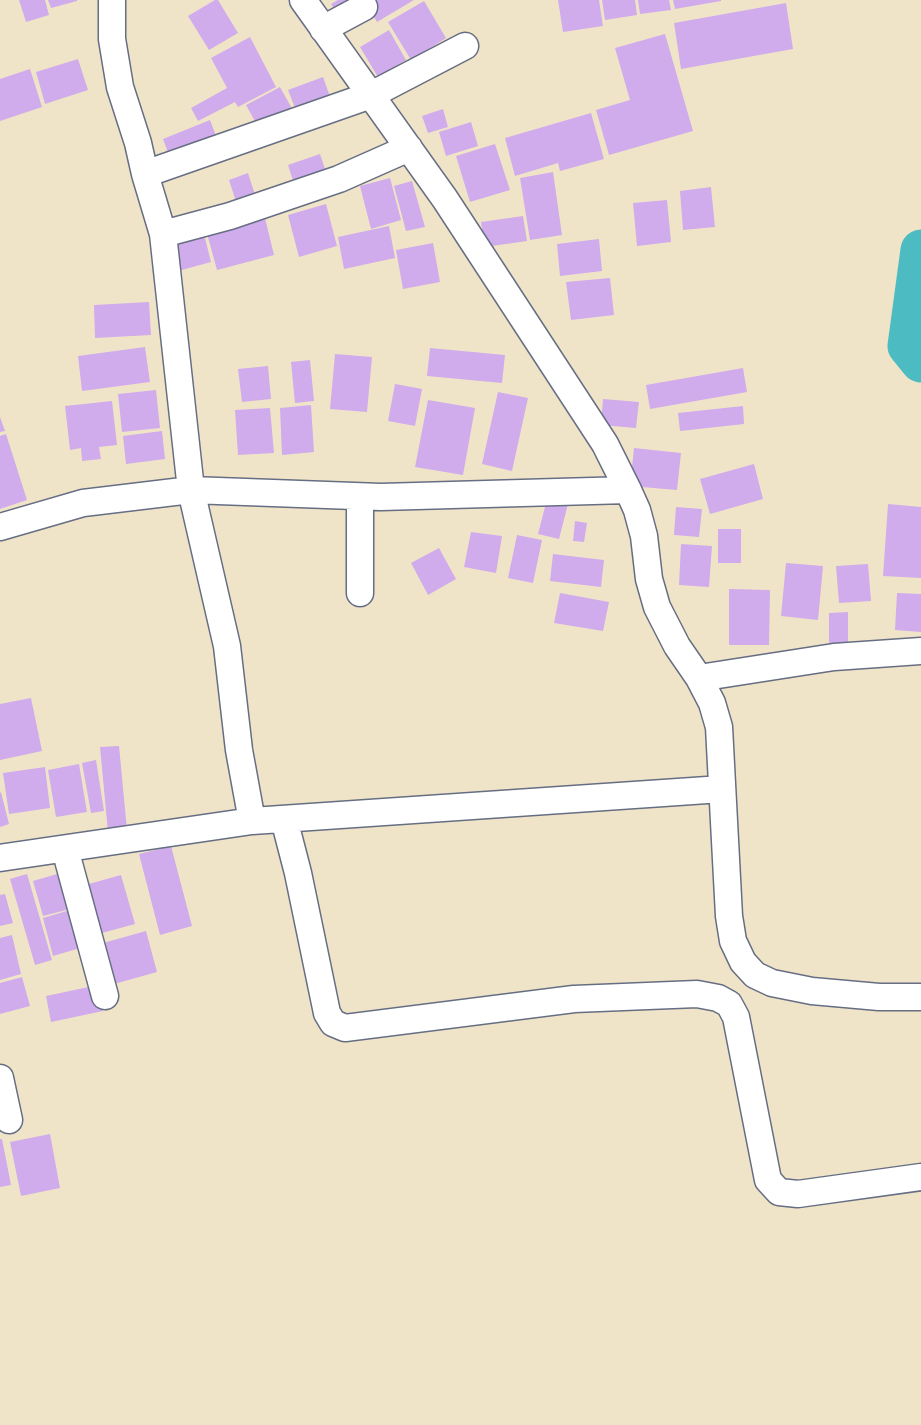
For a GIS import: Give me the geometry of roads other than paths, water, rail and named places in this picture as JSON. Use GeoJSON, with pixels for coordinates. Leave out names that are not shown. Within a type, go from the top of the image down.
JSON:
{"type":"FeatureCollection","features":[{"type":"Feature","properties":{"kind":"street"},"geometry":{"type":"LineString","coordinates":[[112,0],[112,39],[120,87],[138,143],[163,234],[191,490],[227,646],[239,750],[252,821]]}},
{"type":"Feature","properties":{"kind":"street"},"geometry":{"type":"LineString","coordinates":[[303,0],[445,199],[605,444],[628,490],[637,510],[644,536],[649,579],[657,607],[677,646],[699,678],[712,703],[719,727],[730,916],[733,941],[743,962],[755,975],[772,983],[812,991],[879,997],[921,997]]}},
{"type":"Feature","properties":{"kind":"street"},"geometry":{"type":"LineString","coordinates":[[324,29],[364,7]]}},
{"type":"Feature","properties":{"kind":"street"},"geometry":{"type":"LineString","coordinates":[[145,174],[371,95],[465,46]]}},
{"type":"Feature","properties":{"kind":"street"},"geometry":{"type":"LineString","coordinates":[[163,234],[230,216],[339,179],[409,148]]}},
{"type":"Feature","properties":{"kind":"street"},"geometry":{"type":"LineString","coordinates":[[0,526],[83,503],[191,490],[382,498],[628,490]]}},
{"type":"Feature","properties":{"kind":"street"},"geometry":{"type":"LineString","coordinates":[[360,497],[360,593]]}},
{"type":"Feature","properties":{"kind":"street"},"geometry":{"type":"LineString","coordinates":[[699,678],[834,657],[921,651]]}},
{"type":"Feature","properties":{"kind":"street"},"geometry":{"type":"LineString","coordinates":[[0,858],[252,821],[722,788]]}},
{"type":"Feature","properties":{"kind":"street"},"geometry":{"type":"LineString","coordinates":[[284,819],[298,872],[327,1013],[333,1024],[344,1028],[574,999],[697,994],[718,998],[729,1004],[736,1017],[768,1180],[779,1192],[798,1194],[921,1177]]}},
{"type":"Feature","properties":{"kind":"street"},"geometry":{"type":"LineString","coordinates":[[65,849],[105,996]]}},
{"type":"Feature","properties":{"kind":"street"},"geometry":{"type":"LineString","coordinates":[[729,1004],[755,975]]}},
{"type":"Feature","properties":{"kind":"street"},"geometry":{"type":"LineString","coordinates":[[0,1078],[9,1120]]}},
{"type":"Feature","properties":{"kind":"waterway"},"geometry":{"type":"LineString","coordinates":[[921,250],[908,346],[921,362]]}}]}
